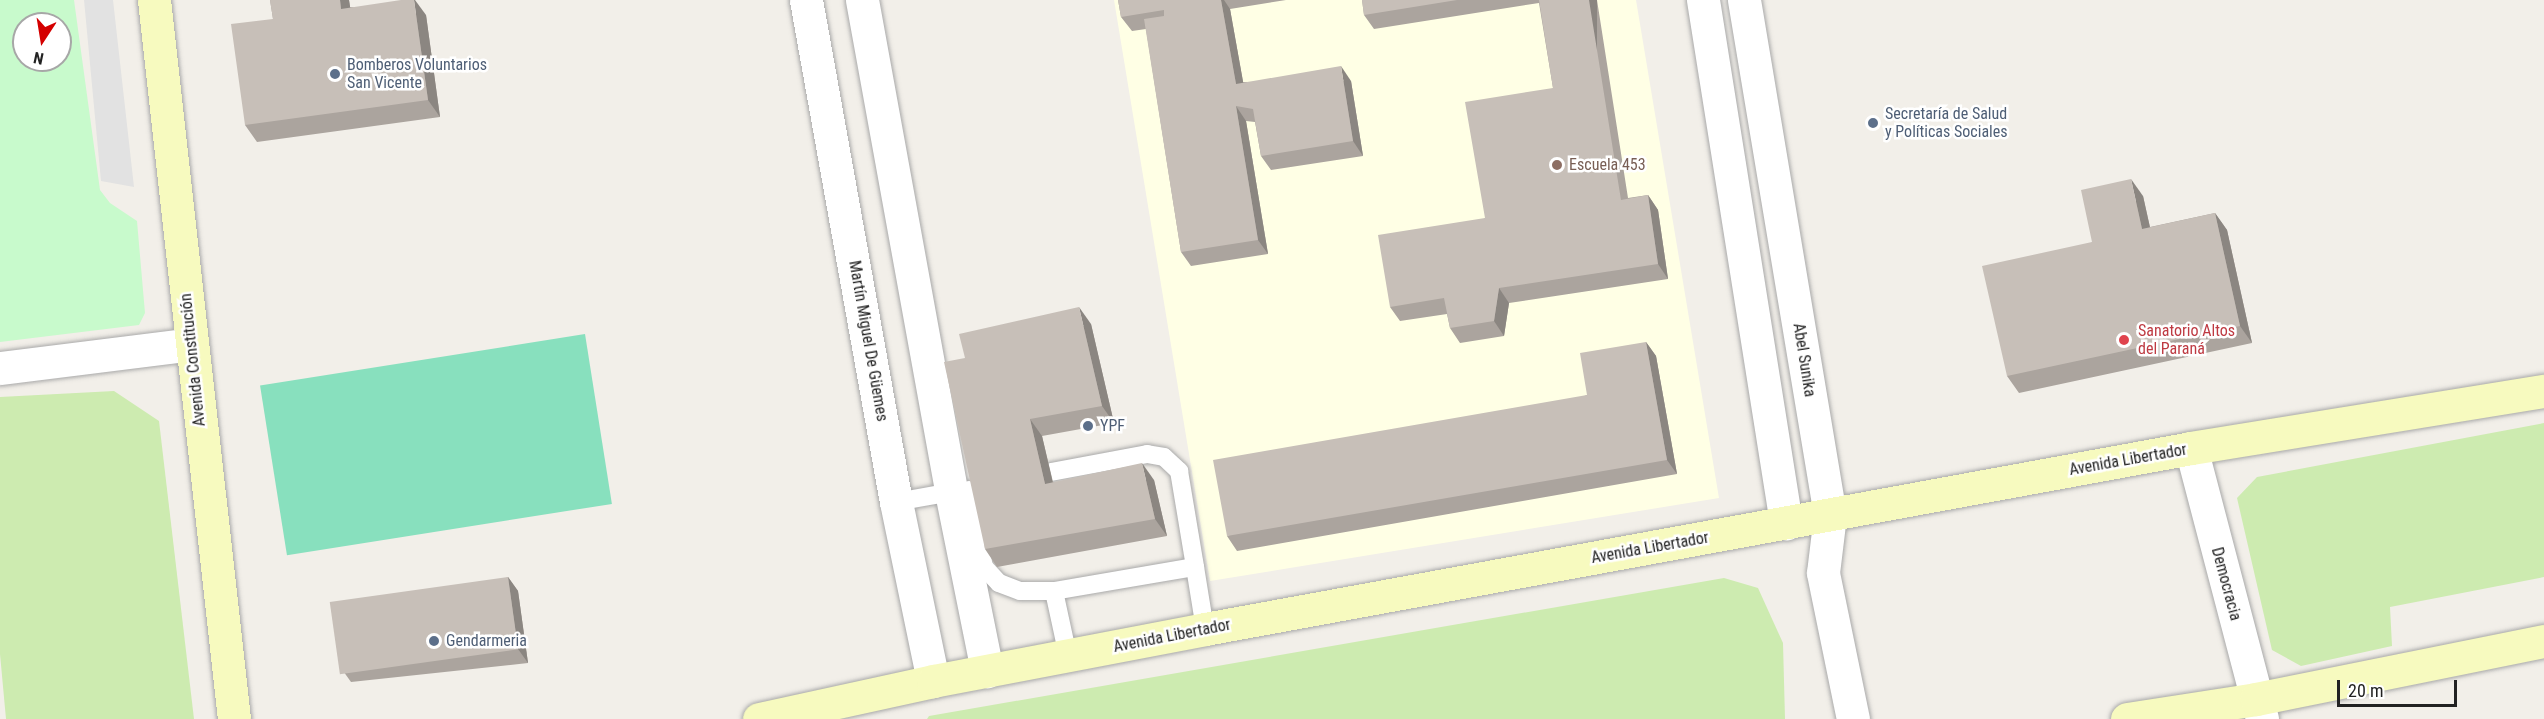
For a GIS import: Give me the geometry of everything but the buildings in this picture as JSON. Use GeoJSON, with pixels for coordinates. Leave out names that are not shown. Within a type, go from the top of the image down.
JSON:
{"type":"FeatureCollection","features":[{"type":"Feature","properties":{"kind":"main road","name":"Avenida Constitución"},"geometry":{"type":"LineString","coordinates":[[154,0],[234,719]]}},
{"type":"Feature","properties":{"kind":"main road","name":"Avenida Libertador"},"geometry":{"type":"LineString","coordinates":[[759,719],[859,709],[933,681],[1205,629],[2191,448],[2544,391]]}},
{"type":"Feature","properties":{"kind":"main road"},"geometry":{"type":"LineString","coordinates":[[2127,719],[2259,709],[2544,641]]}},
{"type":"Feature","properties":{"kind":"street","name":"Martín Miguel De Güemes"},"geometry":{"type":"LineString","coordinates":[[806,0],[897,501],[933,681]]}},
{"type":"Feature","properties":{"kind":"street"},"geometry":{"type":"LineString","coordinates":[[862,0],[967,490],[987,671]]}},
{"type":"Feature","properties":{"kind":"street"},"geometry":{"type":"LineString","coordinates":[[1703,0],[1786,523]]}},
{"type":"Feature","properties":{"kind":"street","name":"Abel Sunika"},"geometry":{"type":"LineString","coordinates":[[1744,0],[1830,515],[1823,573],[1853,719]]}},
{"type":"Feature","properties":{"kind":"street"},"geometry":{"type":"LineString","coordinates":[[0,368],[192,344]]}},
{"type":"Feature","properties":{"kind":"street","name":"Democracia"},"geometry":{"type":"LineString","coordinates":[[2191,448],[2259,709]]}},
{"type":"Feature","properties":{"kind":"lane"},"geometry":{"type":"LineString","coordinates":[[1051,472],[1148,454],[1164,457],[1179,471],[1205,629]]}},
{"type":"Feature","properties":{"kind":"lane"},"geometry":{"type":"LineString","coordinates":[[897,501],[967,490],[984,567],[999,583],[1020,591],[1054,591],[1195,567]]}},
{"type":"Feature","properties":{"kind":"lane"},"geometry":{"type":"LineString","coordinates":[[1054,591],[1068,656]]}},
{"type":"Feature","properties":{"kind":"shaded area"},"geometry":{"type":"Polygon","coordinates":[[[84,0],[113,0],[134,187],[101,181],[84,0]]]}},
{"type":"Feature","properties":{"kind":"shaded area"},"geometry":{"type":"Polygon","coordinates":[[[1114,0],[1636,0],[1719,498],[1210,581],[1114,0]]]}},
{"type":"Feature","properties":{"kind":"green space"},"geometry":{"type":"Polygon","coordinates":[[[0,0],[74,0],[100,190],[110,203],[137,221],[145,313],[139,325],[0,342],[0,0]]]}},
{"type":"Feature","properties":{"kind":"green space"},"geometry":{"type":"Polygon","coordinates":[[[585,334],[612,504],[287,555],[260,385],[585,334]]]}},
{"type":"Feature","properties":{"kind":"green space"},"geometry":{"type":"Polygon","coordinates":[[[114,391],[159,421],[194,719],[6,719],[0,654],[0,397],[114,391]]]}},
{"type":"Feature","properties":{"kind":"green space"},"geometry":{"type":"Polygon","coordinates":[[[2544,423],[2544,577],[2390,607],[2392,646],[2301,666],[2272,650],[2237,498],[2257,477],[2544,423]]]}},
{"type":"Feature","properties":{"kind":"green space"},"geometry":{"type":"Polygon","coordinates":[[[1724,578],[1758,588],[1783,643],[1785,719],[927,719],[929,716],[1724,578]]]}},
{"type":"Feature","properties":{"kind":"place","name":"Bomberos Voluntarios San Vicente"},"geometry":{"type":"Point","coordinates":[335,74]}},
{"type":"Feature","properties":{"kind":"place","name":"Secretaría de Salud y Políticas Sociales"},"geometry":{"type":"Point","coordinates":[1873,123]}},
{"type":"Feature","properties":{"kind":"place","name":"Escuela 453"},"geometry":{"type":"Point","coordinates":[1557,165]}},
{"type":"Feature","properties":{"kind":"place","name":"Sanatorio Altos del Paraná"},"geometry":{"type":"Point","coordinates":[2124,340]}},
{"type":"Feature","properties":{"kind":"place","name":"YPF"},"geometry":{"type":"Point","coordinates":[1088,426]}},
{"type":"Feature","properties":{"kind":"place","name":"Gendarmeria"},"geometry":{"type":"Point","coordinates":[434,641]}}]}
